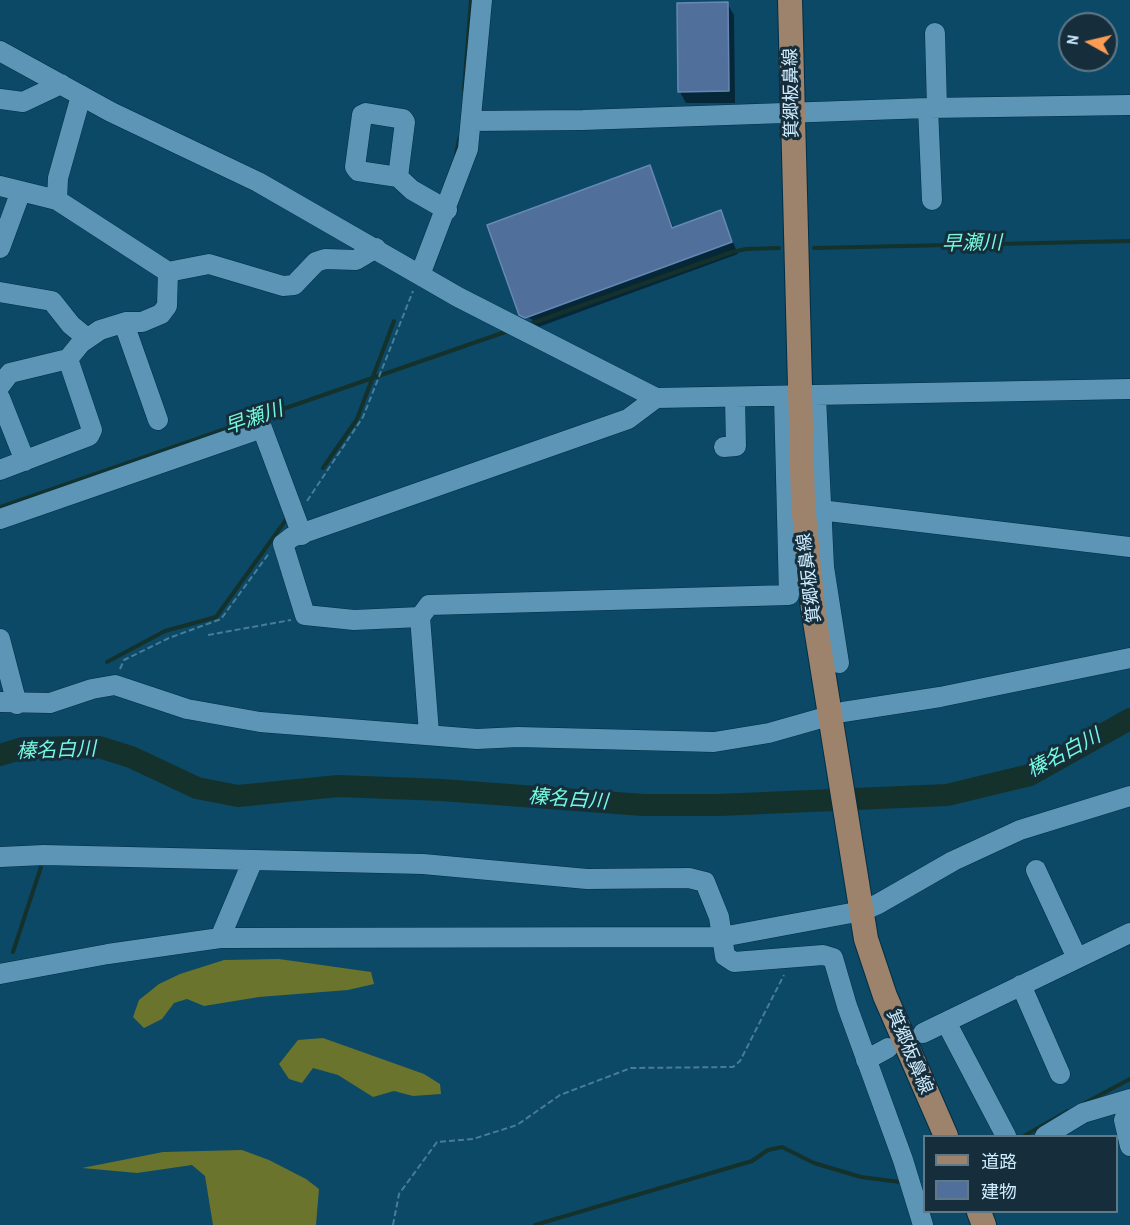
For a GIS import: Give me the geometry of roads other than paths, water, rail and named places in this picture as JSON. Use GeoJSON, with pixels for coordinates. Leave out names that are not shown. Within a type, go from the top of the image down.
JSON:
{"type":"FeatureCollection","features":[{"type":"Feature","properties":{"kind":"main road","name":"箕郷板鼻線"},"geometry":{"type":"LineString","coordinates":[[790,0],[806,554],[830,721],[866,939],[885,996],[945,1135]]}},
{"type":"Feature","properties":{"kind":"street"},"geometry":{"type":"LineString","coordinates":[[418,279],[447,210],[468,149],[482,0]]}},
{"type":"Feature","properties":{"kind":"street"},"geometry":{"type":"LineString","coordinates":[[932,200],[935,33]]}},
{"type":"Feature","properties":{"kind":"street"},"geometry":{"type":"LineString","coordinates":[[0,51],[81,96],[258,182],[376,248],[418,279],[656,398],[1130,389]]}},
{"type":"Feature","properties":{"kind":"street"},"geometry":{"type":"LineString","coordinates":[[0,99],[22,102],[60,84]]}},
{"type":"Feature","properties":{"kind":"street"},"geometry":{"type":"LineString","coordinates":[[57,200],[58,178],[81,96]]}},
{"type":"Feature","properties":{"kind":"street"},"geometry":{"type":"LineString","coordinates":[[471,121],[793,114],[802,111],[1130,105]]}},
{"type":"Feature","properties":{"kind":"street"},"geometry":{"type":"LineString","coordinates":[[398,177],[412,190],[447,210]]}},
{"type":"Feature","properties":{"kind":"street"},"geometry":{"type":"LineString","coordinates":[[0,186],[57,200],[168,272],[209,264],[283,286],[294,285],[316,262],[325,259],[356,260],[376,248]]}},
{"type":"Feature","properties":{"kind":"street"},"geometry":{"type":"LineString","coordinates":[[0,248],[21,191]]}},
{"type":"Feature","properties":{"kind":"street"},"geometry":{"type":"LineString","coordinates":[[0,386],[10,374],[68,359],[87,338],[112,325],[142,322],[161,314],[167,306],[170,283],[168,272]]}},
{"type":"Feature","properties":{"kind":"street"},"geometry":{"type":"LineString","coordinates":[[0,292],[52,301],[71,325],[87,338]]}},
{"type":"Feature","properties":{"kind":"street"},"geometry":{"type":"LineString","coordinates":[[126,322],[127,332],[158,420]]}},
{"type":"Feature","properties":{"kind":"street"},"geometry":{"type":"LineString","coordinates":[[0,470],[89,436],[92,430],[68,359]]}},
{"type":"Feature","properties":{"kind":"street"},"geometry":{"type":"LineString","coordinates":[[800,397],[820,510],[824,567],[839,663]]}},
{"type":"Feature","properties":{"kind":"street"},"geometry":{"type":"LineString","coordinates":[[429,734],[420,617],[429,605],[789,596],[800,397]]}},
{"type":"Feature","properties":{"kind":"street"},"geometry":{"type":"LineString","coordinates":[[0,398],[25,461]]}},
{"type":"Feature","properties":{"kind":"street"},"geometry":{"type":"LineString","coordinates":[[420,617],[354,620],[305,615],[284,551],[284,544],[297,536],[628,419],[656,398]]}},
{"type":"Feature","properties":{"kind":"street"},"geometry":{"type":"LineString","coordinates":[[724,447],[736,446],[735,398]]}},
{"type":"Feature","properties":{"kind":"street"},"geometry":{"type":"LineString","coordinates":[[0,519],[262,428],[297,536]]}},
{"type":"Feature","properties":{"kind":"street"},"geometry":{"type":"LineString","coordinates":[[820,510],[1130,547]]}},
{"type":"Feature","properties":{"kind":"street"},"geometry":{"type":"LineString","coordinates":[[0,639],[8,703],[50,703],[92,689],[115,685],[187,709],[260,722],[477,739],[518,737],[714,742],[769,734],[1130,658]]}},
{"type":"Feature","properties":{"kind":"street"},"geometry":{"type":"LineString","coordinates":[[0,975],[108,954],[220,938],[722,937],[862,911],[953,861],[1020,830],[1130,796]]}},
{"type":"Feature","properties":{"kind":"street"},"geometry":{"type":"LineString","coordinates":[[0,857],[45,855],[423,864],[587,879],[688,878],[705,882],[719,917],[725,956],[734,962],[823,955],[833,958],[866,1060],[903,1160],[923,1225]]}},
{"type":"Feature","properties":{"kind":"street"},"geometry":{"type":"LineString","coordinates":[[220,938],[254,860]]}},
{"type":"Feature","properties":{"kind":"street"},"geometry":{"type":"LineString","coordinates":[[1036,870],[1077,958]]}},
{"type":"Feature","properties":{"kind":"street"},"geometry":{"type":"LineString","coordinates":[[923,1033],[1130,933]]}},
{"type":"Feature","properties":{"kind":"street"},"geometry":{"type":"LineString","coordinates":[[1021,986],[1060,1074]]}},
{"type":"Feature","properties":{"kind":"street"},"geometry":{"type":"LineString","coordinates":[[946,1022],[1005,1135]]}},
{"type":"Feature","properties":{"kind":"street"},"geometry":{"type":"LineString","coordinates":[[866,1060],[888,1048]]}},
{"type":"Feature","properties":{"kind":"street"},"geometry":{"type":"LineString","coordinates":[[1048,1135],[1083,1113],[1130,1099]]}},
{"type":"Feature","properties":{"kind":"street"},"geometry":{"type":"LineString","coordinates":[[1130,1106],[1124,1120],[1130,1146]]}},
{"type":"Feature","properties":{"kind":"waterway"},"geometry":{"type":"LineString","coordinates":[[464,90],[471,0]]}},
{"type":"Feature","properties":{"kind":"waterway"},"geometry":{"type":"LineString","coordinates":[[456,155],[459,139]]}},
{"type":"Feature","properties":{"kind":"waterway","name":"早瀬川"},"geometry":{"type":"LineString","coordinates":[[814,248],[1130,241]]}},
{"type":"Feature","properties":{"kind":"waterway","name":"早瀬川"},"geometry":{"type":"LineString","coordinates":[[530,324],[732,252],[746,249],[779,248]]}},
{"type":"Feature","properties":{"kind":"waterway"},"geometry":{"type":"LineString","coordinates":[[323,468],[357,419],[394,321]]}},
{"type":"Feature","properties":{"kind":"waterway","name":"早瀬川"},"geometry":{"type":"LineString","coordinates":[[0,507],[508,331]]}},
{"type":"Feature","properties":{"kind":"waterway"},"geometry":{"type":"LineString","coordinates":[[107,662],[165,631],[216,617],[288,517]]}},
{"type":"Feature","properties":{"kind":"waterway","name":"榛名白川"},"geometry":{"type":"LineString","coordinates":[[0,755],[23,748],[99,747],[131,757],[197,788],[238,796],[338,786],[442,790],[643,805],[719,805],[947,795],[1030,775],[1130,719]]}},
{"type":"Feature","properties":{"kind":"waterway"},"geometry":{"type":"LineString","coordinates":[[13,952],[41,867]]}},
{"type":"Feature","properties":{"kind":"waterway"},"geometry":{"type":"LineString","coordinates":[[1083,1104],[1130,1079]]}},
{"type":"Feature","properties":{"kind":"waterway"},"geometry":{"type":"LineString","coordinates":[[1026,1135],[1068,1111]]}},
{"type":"Feature","properties":{"kind":"waterway"},"geometry":{"type":"LineString","coordinates":[[535,1225],[752,1161],[768,1150],[782,1147],[814,1163],[861,1177],[900,1182]]}}]}
